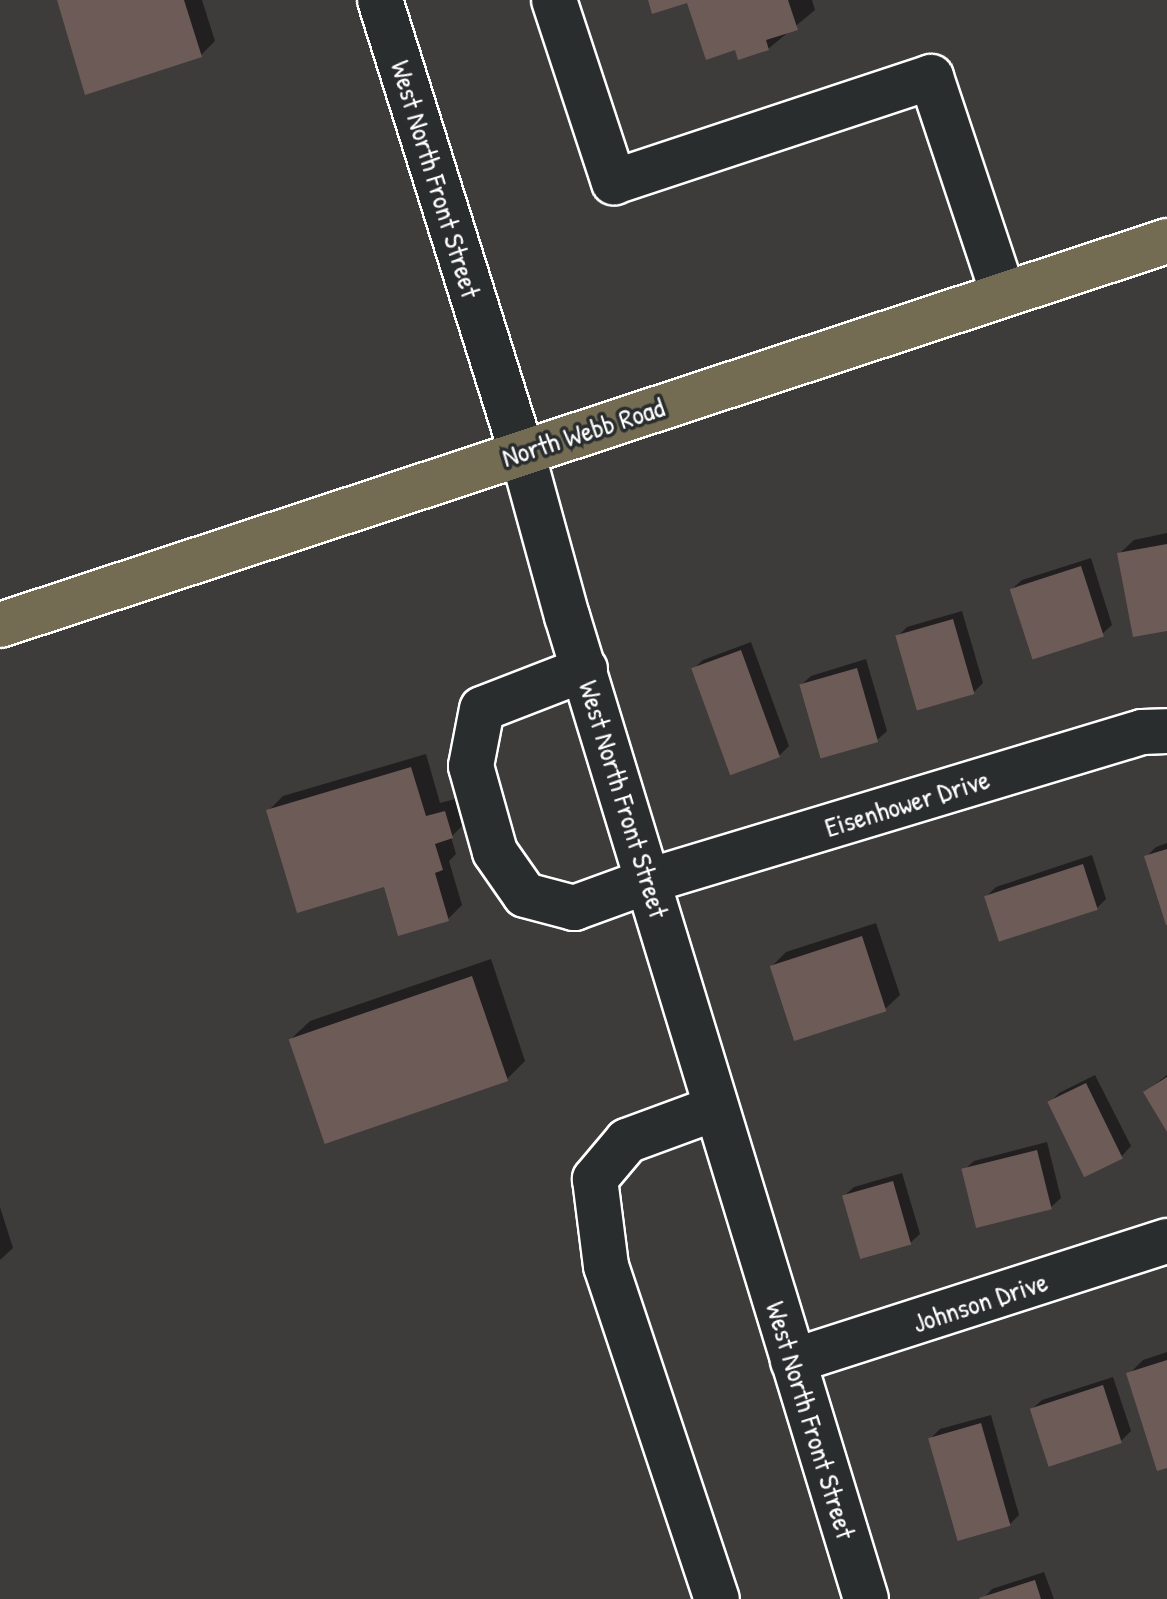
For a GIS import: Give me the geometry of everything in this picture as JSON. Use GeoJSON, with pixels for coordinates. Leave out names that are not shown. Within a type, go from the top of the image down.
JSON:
{"type":"FeatureCollection","features":[{"type":"Feature","properties":{"kind":"main road","name":"North Webb Road"},"geometry":{"type":"LineString","coordinates":[[0,625],[1167,241]]}},
{"type":"Feature","properties":{"kind":"street","name":"West North Front Street"},"geometry":{"type":"LineString","coordinates":[[380,0],[522,452],[716,1108],[866,1599]]}},
{"type":"Feature","properties":{"kind":"street"},"geometry":{"type":"LineString","coordinates":[[554,0],[614,182],[931,77],[1003,294]]}},
{"type":"Feature","properties":{"kind":"street","name":"Eisenhower Drive"},"geometry":{"type":"LineString","coordinates":[[585,669],[482,709],[471,766],[495,852],[525,895],[574,908],[648,881],[1127,737],[1167,731]]}},
{"type":"Feature","properties":{"kind":"street"},"geometry":{"type":"LineString","coordinates":[[716,1108],[627,1141],[595,1179],[606,1266],[717,1599]]}},
{"type":"Feature","properties":{"kind":"street","name":"Johnson Drive"},"geometry":{"type":"LineString","coordinates":[[793,1361],[1167,1241]]}},
{"type":"Feature","properties":{"kind":"building"},"geometry":{"type":"Polygon","coordinates":[[[57,0],[184,0],[202,57],[85,95],[57,0]]]}},
{"type":"Feature","properties":{"kind":"building"},"geometry":{"type":"Polygon","coordinates":[[[648,0],[788,0],[798,30],[766,40],[769,50],[738,60],[735,50],[706,60],[687,3],[652,14],[648,0]]]}},
{"type":"Feature","properties":{"kind":"building"},"geometry":{"type":"Polygon","coordinates":[[[1167,544],[1167,631],[1133,637],[1117,553],[1167,544]]]}},
{"type":"Feature","properties":{"kind":"building"},"geometry":{"type":"Polygon","coordinates":[[[1081,566],[1104,636],[1033,660],[1010,589],[1081,566]]]}},
{"type":"Feature","properties":{"kind":"building"},"geometry":{"type":"Polygon","coordinates":[[[953,619],[974,694],[917,711],[895,636],[953,619]]]}},
{"type":"Feature","properties":{"kind":"building"},"geometry":{"type":"Polygon","coordinates":[[[741,650],[780,757],[730,775],[691,668],[741,650]]]}},
{"type":"Feature","properties":{"kind":"building"},"geometry":{"type":"Polygon","coordinates":[[[857,668],[878,742],[821,759],[799,685],[857,668]]]}},
{"type":"Feature","properties":{"kind":"building"},"geometry":{"type":"Polygon","coordinates":[[[411,767],[426,816],[445,811],[453,838],[435,844],[443,870],[435,873],[449,921],[398,936],[384,887],[297,913],[266,810],[411,767]]]}},
{"type":"Feature","properties":{"kind":"building"},"geometry":{"type":"Polygon","coordinates":[[[1167,849],[1167,925],[1166,925],[1144,856],[1167,849]]]}},
{"type":"Feature","properties":{"kind":"building"},"geometry":{"type":"Polygon","coordinates":[[[1083,864],[1098,910],[999,942],[984,896],[1083,864]]]}},
{"type":"Feature","properties":{"kind":"building"},"geometry":{"type":"Polygon","coordinates":[[[862,936],[886,1011],[794,1041],[770,966],[862,936]]]}},
{"type":"Feature","properties":{"kind":"building"},"geometry":{"type":"Polygon","coordinates":[[[472,976],[508,1081],[325,1144],[289,1039],[472,976]]]}},
{"type":"Feature","properties":{"kind":"building"},"geometry":{"type":"Polygon","coordinates":[[[1167,1077],[1167,1132],[1143,1092],[1167,1077]]]}},
{"type":"Feature","properties":{"kind":"building"},"geometry":{"type":"Polygon","coordinates":[[[1086,1083],[1123,1158],[1084,1177],[1047,1102],[1086,1083]]]}},
{"type":"Feature","properties":{"kind":"building"},"geometry":{"type":"Polygon","coordinates":[[[1037,1150],[1052,1209],[976,1228],[961,1169],[1037,1150]]]}},
{"type":"Feature","properties":{"kind":"building"},"geometry":{"type":"Polygon","coordinates":[[[893,1181],[911,1244],[860,1259],[842,1196],[893,1181]]]}},
{"type":"Feature","properties":{"kind":"building"},"geometry":{"type":"Polygon","coordinates":[[[1167,1360],[1167,1468],[1157,1471],[1126,1373],[1167,1360]]]}},
{"type":"Feature","properties":{"kind":"building"},"geometry":{"type":"Polygon","coordinates":[[[1103,1385],[1122,1443],[1049,1467],[1030,1409],[1103,1385]]]}},
{"type":"Feature","properties":{"kind":"building"},"geometry":{"type":"Polygon","coordinates":[[[981,1423],[1010,1526],[958,1541],[928,1438],[981,1423]]]}},
{"type":"Feature","properties":{"kind":"building"},"geometry":{"type":"Polygon","coordinates":[[[1035,1580],[1041,1599],[979,1598],[1035,1580]]]}}]}
